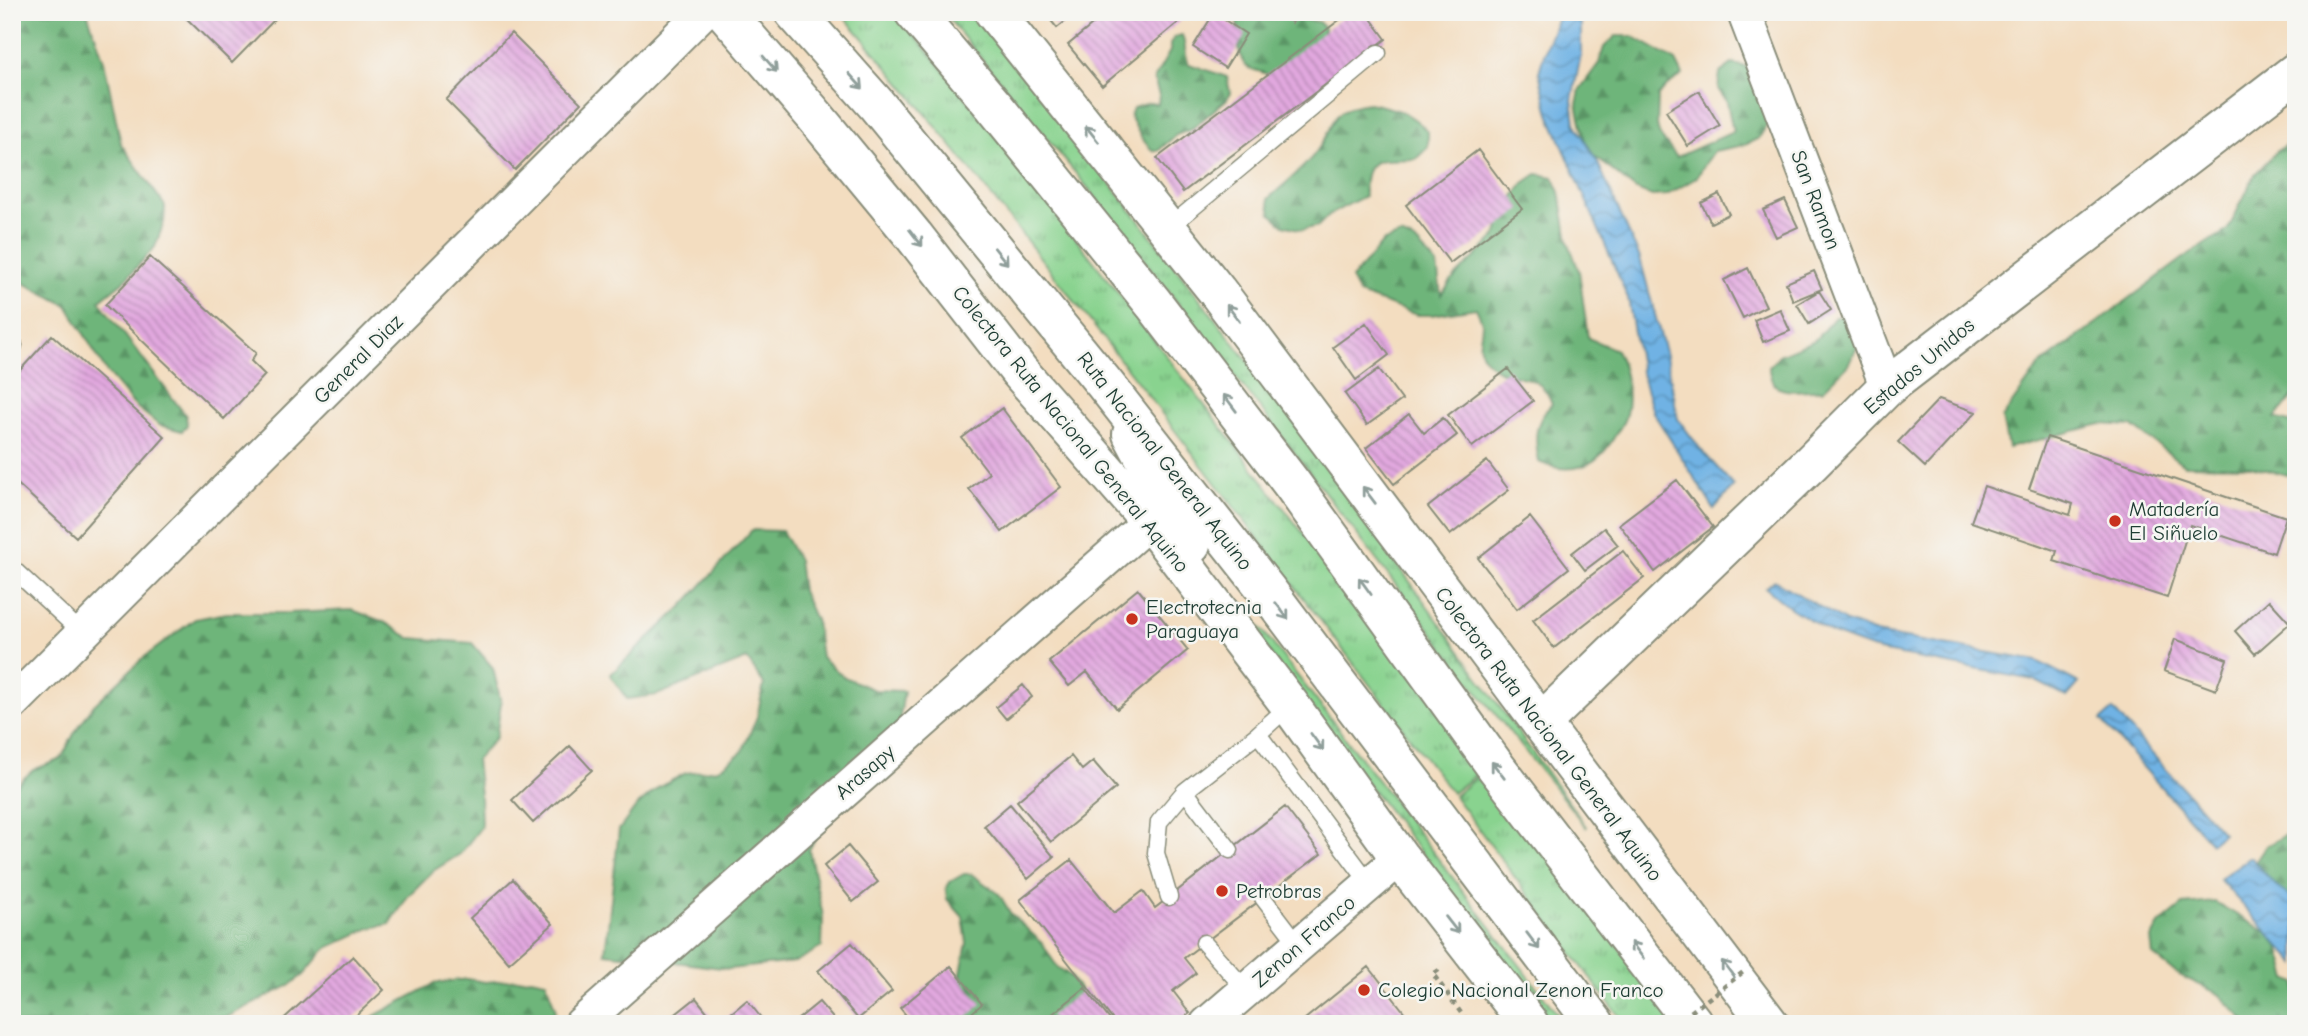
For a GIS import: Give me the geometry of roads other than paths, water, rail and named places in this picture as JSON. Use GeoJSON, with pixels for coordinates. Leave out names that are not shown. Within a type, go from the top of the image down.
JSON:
{"type":"FeatureCollection","features":[{"type":"Feature","properties":{"kind":"main road","name":"Colectora Ruta Nacional General Aquino"},"geometry":{"type":"LineString","coordinates":[[725,12],[906,226],[1019,371],[1150,521],[1290,705],[1401,858],[1529,1024]]}},
{"type":"Feature","properties":{"kind":"main road","name":"Ruta Nacional General Aquino"},"geometry":{"type":"LineString","coordinates":[[793,12],[876,104],[1104,383],[1299,633],[1595,1024]]}},
{"type":"Feature","properties":{"kind":"main road"},"geometry":{"type":"LineString","coordinates":[[914,12],[994,106],[1154,304],[1292,484],[1496,767],[1694,1024]]}},
{"type":"Feature","properties":{"kind":"main road","name":"Colectora Ruta Nacional General Aquino"},"geometry":{"type":"LineString","coordinates":[[995,12],[1217,291],[1769,1024]]}},
{"type":"Feature","properties":{"kind":"main road","name":"Estados Unidos"},"geometry":{"type":"LineString","coordinates":[[1541,723],[1887,387],[2296,72]]}},
{"type":"Feature","properties":{"kind":"main road"},"geometry":{"type":"LineString","coordinates":[[1104,383],[1243,643]]}},
{"type":"Feature","properties":{"kind":"street","name":"General Diaz"},"geometry":{"type":"LineString","coordinates":[[12,704],[703,12]]}},
{"type":"Feature","properties":{"kind":"street","name":"San Ramon"},"geometry":{"type":"LineString","coordinates":[[1744,12],[1887,387]]}},
{"type":"Feature","properties":{"kind":"street","name":"Arasapy"},"geometry":{"type":"LineString","coordinates":[[581,1024],[1150,521]]}},
{"type":"Feature","properties":{"kind":"street","name":"Zenon Franco"},"geometry":{"type":"LineString","coordinates":[[1207,1024],[1401,858]]}},
{"type":"Feature","properties":{"kind":"lane"},"geometry":{"type":"LineString","coordinates":[[1167,229],[1378,53]]}},
{"type":"Feature","properties":{"kind":"lane"},"geometry":{"type":"LineString","coordinates":[[12,568],[82,633]]}},
{"type":"Feature","properties":{"kind":"lane"},"geometry":{"type":"LineString","coordinates":[[1169,897],[1156,853],[1159,822],[1185,791],[1290,705]]}},
{"type":"Feature","properties":{"kind":"lane"},"geometry":{"type":"LineString","coordinates":[[1258,733],[1370,884]]}},
{"type":"Feature","properties":{"kind":"lane"},"geometry":{"type":"LineString","coordinates":[[1185,791],[1230,850]]}},
{"type":"Feature","properties":{"kind":"lane"},"geometry":{"type":"LineString","coordinates":[[1262,898],[1299,945]]}},
{"type":"Feature","properties":{"kind":"lane"},"geometry":{"type":"LineString","coordinates":[[1204,943],[1245,990]]}},
{"type":"Feature","properties":{"kind":"water"},"geometry":{"type":"Polygon","coordinates":[[[1558,12],[1581,12],[1581,54],[1572,100],[1575,123],[1598,163],[1640,258],[1666,356],[1678,419],[1702,451],[1734,486],[1714,509],[1653,412],[1641,372],[1628,298],[1549,114],[1539,72],[1558,12]]]}},
{"type":"Feature","properties":{"kind":"water"},"geometry":{"type":"Polygon","coordinates":[[[1774,580],[1846,622],[1876,633],[2037,661],[2079,683],[2067,697],[2034,680],[1879,651],[1833,634],[1789,607],[1766,588],[1774,580]]]}},
{"type":"Feature","properties":{"kind":"water"},"geometry":{"type":"Polygon","coordinates":[[[2113,710],[2223,833],[2211,843],[2101,720],[2113,710]]]}},
{"type":"Feature","properties":{"kind":"water"},"geometry":{"type":"Polygon","coordinates":[[[2250,857],[2278,888],[2296,900],[2296,964],[2219,879],[2250,857]]]}},
{"type":"Feature","properties":{"kind":"place","name":"Matadería El Siñuelo"},"geometry":{"type":"Point","coordinates":[2115,521]}},
{"type":"Feature","properties":{"kind":"place","name":"Electrotecnia Paraguaya"},"geometry":{"type":"Point","coordinates":[1132,619]}},
{"type":"Feature","properties":{"kind":"place","name":"Petrobras"},"geometry":{"type":"Point","coordinates":[1222,891]}},
{"type":"Feature","properties":{"kind":"place","name":"Colegio Nacional Zenon Franco"},"geometry":{"type":"Point","coordinates":[1364,990]}}]}
